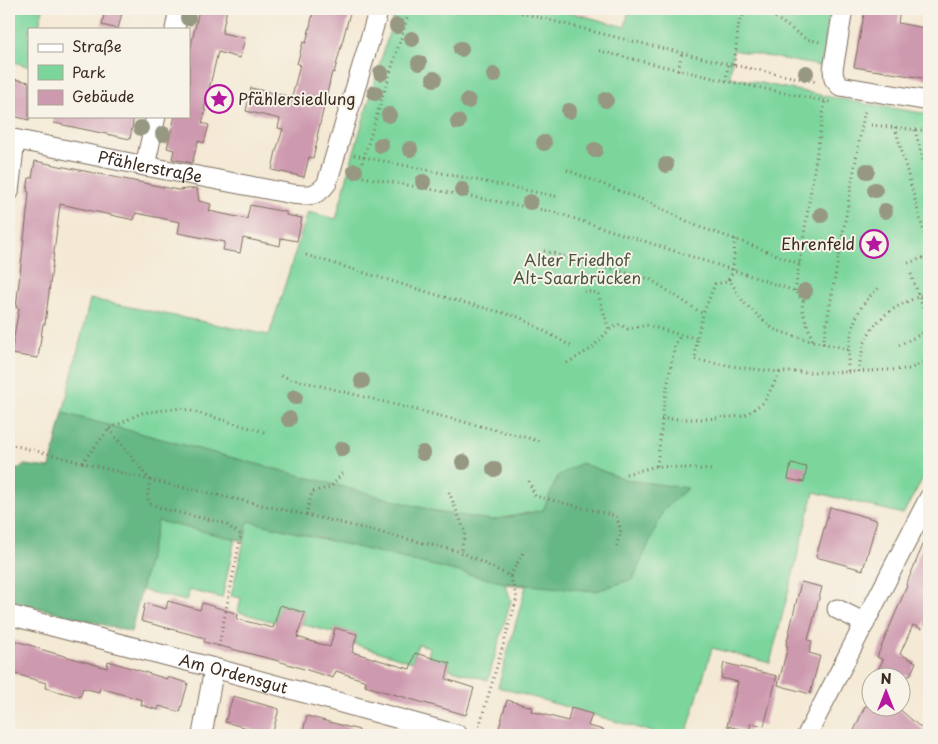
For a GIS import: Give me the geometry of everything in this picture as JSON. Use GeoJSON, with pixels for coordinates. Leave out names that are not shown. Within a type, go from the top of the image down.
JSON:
{"type":"FeatureCollection","features":[{"type":"Feature","properties":{"kind":"street"},"geometry":{"type":"LineString","coordinates":[[175,28],[179,9]]}},
{"type":"Feature","properties":{"kind":"street","name":"Pfählerstraße"},"geometry":{"type":"LineString","coordinates":[[12,139],[292,194],[305,196],[315,194],[323,189],[327,183],[379,9]]}},
{"type":"Feature","properties":{"kind":"street"},"geometry":{"type":"LineString","coordinates":[[843,9],[833,70],[836,94],[929,101]]}},
{"type":"Feature","properties":{"kind":"street"},"geometry":{"type":"LineString","coordinates":[[145,166],[156,118]]}},
{"type":"Feature","properties":{"kind":"street"},"geometry":{"type":"LineString","coordinates":[[9,192],[12,139]]}},
{"type":"Feature","properties":{"kind":"street"},"geometry":{"type":"LineString","coordinates":[[806,735],[866,623],[929,498]]}},
{"type":"Feature","properties":{"kind":"street"},"geometry":{"type":"LineString","coordinates":[[837,609],[866,623]]}},
{"type":"Feature","properties":{"kind":"street","name":"Am Ordensgut"},"geometry":{"type":"LineString","coordinates":[[9,615],[214,668],[458,735]]}},
{"type":"Feature","properties":{"kind":"street"},"geometry":{"type":"LineString","coordinates":[[202,735],[214,668]]}},
{"type":"Feature","properties":{"kind":"path"},"geometry":{"type":"LineString","coordinates":[[410,9],[358,176],[554,212],[795,291],[803,301],[802,309],[813,342]]}},
{"type":"Feature","properties":{"kind":"path"},"geometry":{"type":"LineString","coordinates":[[507,9],[734,65],[836,94]]}},
{"type":"Feature","properties":{"kind":"path"},"geometry":{"type":"LineString","coordinates":[[734,65],[739,21],[745,12],[750,9]]}},
{"type":"Feature","properties":{"kind":"path"},"geometry":{"type":"LineString","coordinates":[[763,9],[806,39]]}},
{"type":"Feature","properties":{"kind":"path"},"geometry":{"type":"LineString","coordinates":[[599,51],[825,102]]}},
{"type":"Feature","properties":{"kind":"path"},"geometry":{"type":"LineString","coordinates":[[678,70],[682,53]]}},
{"type":"Feature","properties":{"kind":"path"},"geometry":{"type":"LineString","coordinates":[[726,81],[728,64]]}},
{"type":"Feature","properties":{"kind":"path"},"geometry":{"type":"LineString","coordinates":[[795,291],[825,102],[836,94]]}},
{"type":"Feature","properties":{"kind":"path"},"geometry":{"type":"LineString","coordinates":[[823,344],[865,109],[867,109]]}},
{"type":"Feature","properties":{"kind":"path"},"geometry":{"type":"LineString","coordinates":[[871,125],[929,131]]}},
{"type":"Feature","properties":{"kind":"path"},"geometry":{"type":"LineString","coordinates":[[895,127],[929,250]]}},
{"type":"Feature","properties":{"kind":"path"},"geometry":{"type":"LineString","coordinates":[[916,130],[929,183]]}},
{"type":"Feature","properties":{"kind":"path"},"geometry":{"type":"LineString","coordinates":[[363,156],[559,197]]}},
{"type":"Feature","properties":{"kind":"path"},"geometry":{"type":"LineString","coordinates":[[567,170],[648,202],[699,227],[800,264]]}},
{"type":"Feature","properties":{"kind":"path"},"geometry":{"type":"LineString","coordinates":[[735,239],[733,270],[727,282],[715,284],[703,314],[697,338],[695,360],[780,372],[858,372],[909,369],[929,360]]}},
{"type":"Feature","properties":{"kind":"path"},"geometry":{"type":"LineString","coordinates":[[544,251],[650,279],[703,314]]}},
{"type":"Feature","properties":{"kind":"path"},"geometry":{"type":"LineString","coordinates":[[306,255],[447,298],[519,317],[571,346]]}},
{"type":"Feature","properties":{"kind":"path"},"geometry":{"type":"LineString","coordinates":[[908,263],[929,256]]}},
{"type":"Feature","properties":{"kind":"path"},"geometry":{"type":"LineString","coordinates":[[911,274],[929,324]]}},
{"type":"Feature","properties":{"kind":"path"},"geometry":{"type":"LineString","coordinates":[[729,279],[744,303],[773,329],[803,340],[848,350]]}},
{"type":"Feature","properties":{"kind":"path"},"geometry":{"type":"LineString","coordinates":[[848,372],[848,350],[854,321],[865,302],[879,288]]}},
{"type":"Feature","properties":{"kind":"path"},"geometry":{"type":"LineString","coordinates":[[584,291],[598,293],[609,330]]}},
{"type":"Feature","properties":{"kind":"path"},"geometry":{"type":"LineString","coordinates":[[858,372],[864,344],[871,331],[884,315],[902,303],[929,293]]}},
{"type":"Feature","properties":{"kind":"path"},"geometry":{"type":"LineString","coordinates":[[567,363],[592,349],[609,330],[620,324],[628,329],[646,324],[697,338]]}},
{"type":"Feature","properties":{"kind":"path"},"geometry":{"type":"LineString","coordinates":[[899,345],[929,330]]}},
{"type":"Feature","properties":{"kind":"path"},"geometry":{"type":"LineString","coordinates":[[657,466],[662,419],[676,344],[681,335]]}},
{"type":"Feature","properties":{"kind":"path"},"geometry":{"type":"LineString","coordinates":[[662,419],[704,419],[744,416],[764,402],[780,372]]}},
{"type":"Feature","properties":{"kind":"path"},"geometry":{"type":"LineString","coordinates":[[281,376],[540,441]]}},
{"type":"Feature","properties":{"kind":"path"},"geometry":{"type":"LineString","coordinates":[[82,463],[109,430],[141,413],[181,408],[268,433]]}},
{"type":"Feature","properties":{"kind":"path"},"geometry":{"type":"LineString","coordinates":[[109,430],[150,480],[147,498],[151,504],[163,509],[224,523],[241,535],[214,668]]}},
{"type":"Feature","properties":{"kind":"path"},"geometry":{"type":"LineString","coordinates":[[9,444],[150,480],[461,552],[510,576],[517,598],[479,728]]}},
{"type":"Feature","properties":{"kind":"path"},"geometry":{"type":"LineString","coordinates":[[626,474],[657,466],[712,470]]}},
{"type":"Feature","properties":{"kind":"path"},"geometry":{"type":"LineString","coordinates":[[306,515],[312,492],[332,487],[344,471]]}},
{"type":"Feature","properties":{"kind":"path"},"geometry":{"type":"LineString","coordinates":[[529,481],[535,496],[616,516],[621,530],[616,548]]}},
{"type":"Feature","properties":{"kind":"path"},"geometry":{"type":"LineString","coordinates":[[449,492],[465,532],[461,552]]}},
{"type":"Feature","properties":{"kind":"path"},"geometry":{"type":"LineString","coordinates":[[510,576],[524,551]]}},
{"type":"Feature","properties":{"kind":"shaded area"},"geometry":{"type":"Polygon","coordinates":[[[558,9],[591,9],[589,17],[558,9]]]}},
{"type":"Feature","properties":{"kind":"green space"},"geometry":{"type":"Polygon","coordinates":[[[9,9],[43,9],[38,28],[28,28],[28,67],[9,60],[9,9]]]}},
{"type":"Feature","properties":{"kind":"green space","name":"Alter Friedhof Alt-Saarbrücken"},"geometry":{"type":"Polygon","coordinates":[[[396,9],[558,9],[625,27],[629,9],[830,9],[821,66],[733,50],[730,77],[866,104],[929,114],[929,467],[903,514],[814,492],[770,663],[712,648],[686,735],[662,735],[498,687],[526,586],[505,584],[511,600],[488,680],[449,669],[450,663],[428,657],[430,647],[418,644],[412,662],[354,644],[357,634],[335,628],[334,633],[302,624],[305,613],[281,605],[275,622],[238,612],[241,598],[231,596],[244,541],[235,539],[222,598],[189,590],[186,601],[141,590],[157,521],[44,493],[90,299],[269,335],[308,212],[336,219],[396,9]]]}},
{"type":"Feature","properties":{"kind":"green space"},"geometry":{"type":"Polygon","coordinates":[[[63,413],[442,513],[493,520],[543,510],[558,476],[581,463],[627,480],[688,488],[664,509],[633,579],[596,591],[505,583],[248,521],[244,541],[158,521],[131,632],[9,600],[9,473],[25,465],[50,468],[63,413]]]}},
{"type":"Feature","properties":{"kind":"building"},"geometry":{"type":"Polygon","coordinates":[[[105,9],[122,13],[118,28],[102,25],[105,9]]]}},
{"type":"Feature","properties":{"kind":"building"},"geometry":{"type":"Polygon","coordinates":[[[199,9],[227,9],[222,33],[245,38],[240,58],[218,52],[202,123],[209,125],[204,143],[198,141],[192,163],[172,159],[174,150],[167,148],[174,118],[190,118],[190,51],[199,9]]]}},
{"type":"Feature","properties":{"kind":"building"},"geometry":{"type":"Polygon","coordinates":[[[314,9],[351,9],[334,73],[332,72],[313,158],[309,157],[304,177],[272,170],[283,129],[278,128],[280,119],[246,111],[251,88],[292,97],[300,64],[297,64],[303,42],[306,43],[314,9]]]}},
{"type":"Feature","properties":{"kind":"building"},"geometry":{"type":"Polygon","coordinates":[[[865,9],[900,9],[898,23],[929,29],[929,79],[854,67],[865,9]]]}},
{"type":"Feature","properties":{"kind":"building"},"geometry":{"type":"Polygon","coordinates":[[[9,78],[28,82],[29,120],[9,115],[9,78]]]}},
{"type":"Feature","properties":{"kind":"building"},"geometry":{"type":"Polygon","coordinates":[[[55,118],[134,118],[130,139],[54,123],[55,118]]]}},
{"type":"Feature","properties":{"kind":"building"},"geometry":{"type":"Polygon","coordinates":[[[35,161],[178,190],[197,188],[199,201],[211,204],[209,211],[247,219],[250,205],[286,212],[286,215],[302,218],[297,241],[281,238],[280,246],[243,238],[240,253],[223,250],[225,242],[178,233],[180,222],[136,213],[134,220],[60,204],[45,324],[43,324],[38,358],[11,354],[19,308],[16,308],[28,204],[29,192],[27,191],[35,161]]]}},
{"type":"Feature","properties":{"kind":"building"},"geometry":{"type":"Polygon","coordinates":[[[791,464],[807,467],[804,482],[788,479],[791,464]]]}},
{"type":"Feature","properties":{"kind":"building"},"geometry":{"type":"Polygon","coordinates":[[[830,507],[877,520],[863,570],[816,557],[830,507]]]}},
{"type":"Feature","properties":{"kind":"building"},"geometry":{"type":"Polygon","coordinates":[[[929,531],[929,612],[922,629],[913,625],[900,654],[916,662],[910,676],[910,666],[880,666],[883,660],[877,657],[929,531]]]}},
{"type":"Feature","properties":{"kind":"building"},"geometry":{"type":"Polygon","coordinates":[[[801,582],[822,587],[808,640],[812,641],[809,653],[820,656],[810,694],[778,685],[801,582]]]}},
{"type":"Feature","properties":{"kind":"building"},"geometry":{"type":"Polygon","coordinates":[[[168,601],[200,610],[202,603],[238,614],[237,619],[273,628],[280,605],[305,613],[297,637],[330,647],[335,628],[357,634],[352,652],[410,669],[415,653],[450,663],[446,679],[474,688],[466,715],[365,686],[366,681],[336,671],[333,678],[275,660],[204,642],[205,638],[141,621],[145,603],[166,609],[168,601]]]}},
{"type":"Feature","properties":{"kind":"building"},"geometry":{"type":"Polygon","coordinates":[[[9,639],[107,668],[108,661],[167,679],[167,677],[188,683],[180,712],[159,706],[158,710],[141,705],[142,700],[100,688],[99,692],[83,688],[80,697],[45,688],[46,683],[9,672],[9,639]]]}},
{"type":"Feature","properties":{"kind":"building"},"geometry":{"type":"Polygon","coordinates":[[[724,663],[777,676],[764,726],[751,723],[749,731],[727,726],[738,682],[721,678],[724,663]]]}},
{"type":"Feature","properties":{"kind":"building"},"geometry":{"type":"Polygon","coordinates":[[[233,696],[279,709],[272,735],[225,722],[233,696]]]}},
{"type":"Feature","properties":{"kind":"building"},"geometry":{"type":"Polygon","coordinates":[[[507,700],[532,707],[531,711],[568,721],[571,708],[592,714],[588,726],[604,730],[603,735],[524,735],[499,728],[507,700]]]}},
{"type":"Feature","properties":{"kind":"building"},"geometry":{"type":"Polygon","coordinates":[[[307,716],[359,730],[358,735],[302,735],[307,716]]]}},
{"type":"Feature","properties":{"kind":"building"},"geometry":{"type":"Polygon","coordinates":[[[861,716],[907,716],[929,735],[852,735],[861,716]]]}},
{"type":"Feature","properties":{"kind":"place","name":"Pfählersiedlung"},"geometry":{"type":"Point","coordinates":[219,99]}},
{"type":"Feature","properties":{"kind":"place","name":"Ehrenfeld"},"geometry":{"type":"Point","coordinates":[874,244]}}]}
